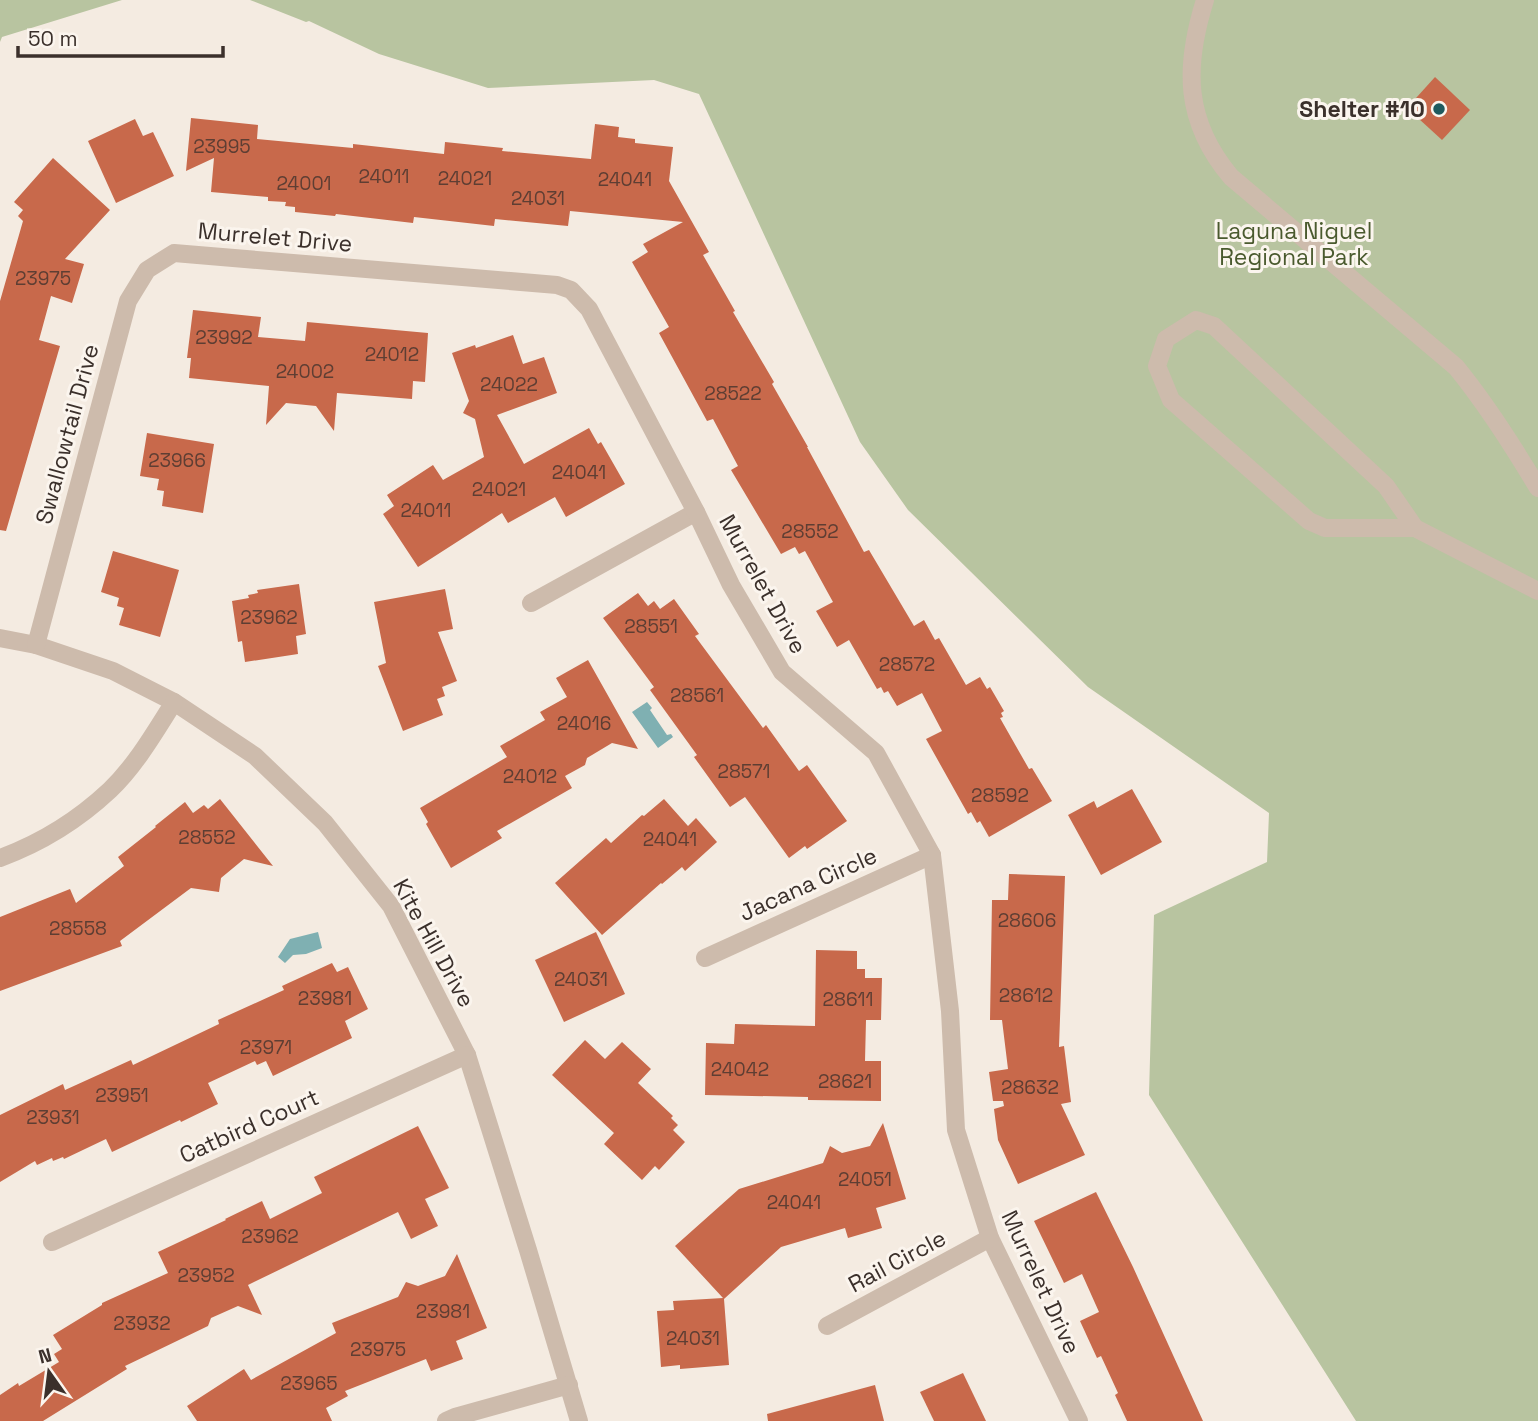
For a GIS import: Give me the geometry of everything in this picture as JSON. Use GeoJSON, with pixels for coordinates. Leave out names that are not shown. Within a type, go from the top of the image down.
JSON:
{"type":"FeatureCollection","features":[{"type":"Feature","properties":{"kind":"street"},"geometry":{"type":"LineString","coordinates":[[1205,0],[1191,70],[1192,91],[1199,124],[1216,159],[1231,177],[1455,367],[1474,389],[1507,437],[1538,488]]}},
{"type":"Feature","properties":{"kind":"street","name":"Murrelet Drive"},"geometry":{"type":"LineString","coordinates":[[174,253],[557,285],[571,290],[589,309],[731,585],[782,672],[876,752],[932,855],[950,1011],[957,1130],[990,1238],[1079,1421]]}},
{"type":"Feature","properties":{"kind":"street","name":"Swallowtail Drive"},"geometry":{"type":"LineString","coordinates":[[37,645],[128,301],[147,270],[174,253]]}},
{"type":"Feature","properties":{"kind":"street"},"geometry":{"type":"LineString","coordinates":[[1415,528],[1386,486],[1214,326],[1196,320],[1166,339],[1157,366],[1171,400],[1309,521],[1325,528],[1415,528],[1538,591]]}},
{"type":"Feature","properties":{"kind":"street"},"geometry":{"type":"LineString","coordinates":[[531,603],[695,512]]}},
{"type":"Feature","properties":{"kind":"street","name":"Kite Hill Drive"},"geometry":{"type":"LineString","coordinates":[[0,638],[37,645],[113,671],[174,702],[255,756],[326,823],[391,906],[467,1055],[579,1421]]}},
{"type":"Feature","properties":{"kind":"street"},"geometry":{"type":"LineString","coordinates":[[0,858],[68,825],[111,789],[146,746],[174,702]]}},
{"type":"Feature","properties":{"kind":"street","name":"Jacana Circle"},"geometry":{"type":"LineString","coordinates":[[705,958],[932,855]]}},
{"type":"Feature","properties":{"kind":"street","name":"Catbird Court"},"geometry":{"type":"LineString","coordinates":[[52,1242],[467,1055]]}},
{"type":"Feature","properties":{"kind":"street","name":"Rail Circle"},"geometry":{"type":"LineString","coordinates":[[827,1326],[990,1238]]}},
{"type":"Feature","properties":{"kind":"street"},"geometry":{"type":"LineString","coordinates":[[446,1421],[569,1385]]}},
{"type":"Feature","properties":{"kind":"green space"},"geometry":{"type":"Polygon","coordinates":[[[0,0],[122,0],[2,37],[0,42],[0,0]]]}},
{"type":"Feature","properties":{"kind":"green space","name":"Laguna Niguel Regional Park"},"geometry":{"type":"Polygon","coordinates":[[[250,0],[1538,0],[1538,1421],[1356,1421],[1149,1095],[1154,915],[1267,862],[1269,813],[1088,687],[908,510],[860,442],[699,94],[654,80],[488,88],[379,54],[309,21],[250,0]]]}},
{"type":"Feature","properties":{"kind":"water"},"geometry":{"type":"Polygon","coordinates":[[[647,702],[667,735],[671,734],[673,737],[658,748],[632,712],[647,702]]]}},
{"type":"Feature","properties":{"kind":"water"},"geometry":{"type":"Polygon","coordinates":[[[318,932],[322,948],[293,955],[285,963],[278,957],[290,939],[318,932]]]}},
{"type":"Feature","properties":{"kind":"building","name":"Shelter #10"},"geometry":{"type":"Polygon","coordinates":[[[1435,77],[1470,110],[1442,140],[1407,108],[1435,77]]]}},
{"type":"Feature","properties":{"kind":"building"},"geometry":{"type":"Polygon","coordinates":[[[191,118],[258,125],[257,139],[353,148],[353,144],[444,154],[445,142],[503,148],[502,151],[591,159],[595,124],[619,127],[618,137],[635,139],[635,143],[673,147],[669,181],[709,252],[703,255],[864,552],[869,550],[914,626],[924,620],[935,640],[939,638],[966,685],[980,677],[987,689],[990,687],[1004,711],[1001,713],[1003,717],[1000,718],[1029,769],[1032,768],[1052,801],[989,837],[980,821],[977,823],[971,812],[968,814],[926,739],[942,731],[922,693],[897,706],[888,691],[884,693],[881,687],[877,689],[849,640],[837,647],[816,611],[833,602],[805,551],[799,554],[795,547],[781,554],[731,470],[738,466],[713,419],[707,421],[659,333],[669,327],[632,262],[648,252],[643,244],[683,222],[570,211],[568,226],[495,219],[494,226],[414,217],[413,223],[295,212],[295,207],[285,206],[286,202],[268,201],[268,197],[211,192],[214,158],[186,171],[191,118]]]}},
{"type":"Feature","properties":{"kind":"building"},"geometry":{"type":"Polygon","coordinates":[[[135,119],[143,136],[153,132],[174,176],[116,203],[88,141],[135,119]]]}},
{"type":"Feature","properties":{"kind":"building"},"geometry":{"type":"Polygon","coordinates":[[[53,158],[110,210],[65,259],[84,264],[72,303],[51,296],[39,340],[60,346],[6,531],[0,530],[0,301],[23,221],[18,216],[23,210],[14,202],[53,158]]]}},
{"type":"Feature","properties":{"kind":"building"},"geometry":{"type":"Polygon","coordinates":[[[193,310],[261,317],[258,337],[305,341],[307,322],[428,333],[425,382],[413,381],[412,399],[337,393],[334,431],[316,406],[286,403],[266,425],[269,386],[189,378],[191,358],[187,358],[193,310]]]}},
{"type":"Feature","properties":{"kind":"building"},"geometry":{"type":"Polygon","coordinates":[[[513,335],[523,364],[544,357],[557,393],[497,415],[524,464],[589,428],[598,444],[601,442],[625,484],[566,517],[555,497],[508,523],[502,513],[418,567],[383,514],[394,506],[387,495],[433,465],[443,480],[484,457],[475,419],[463,413],[469,401],[452,353],[513,335]]]}},
{"type":"Feature","properties":{"kind":"building"},"geometry":{"type":"Polygon","coordinates":[[[147,433],[214,444],[203,513],[162,506],[164,491],[157,490],[159,479],[140,476],[147,433]]]}},
{"type":"Feature","properties":{"kind":"building"},"geometry":{"type":"Polygon","coordinates":[[[113,551],[179,570],[160,637],[119,625],[124,608],[117,606],[119,598],[101,592],[113,551]]]}},
{"type":"Feature","properties":{"kind":"building"},"geometry":{"type":"Polygon","coordinates":[[[299,584],[306,634],[296,636],[298,654],[245,662],[242,641],[238,642],[232,601],[249,598],[248,595],[258,593],[257,590],[299,584]]]}},
{"type":"Feature","properties":{"kind":"building"},"geometry":{"type":"Polygon","coordinates":[[[445,589],[453,629],[438,632],[457,681],[442,687],[445,696],[437,699],[443,715],[403,731],[378,666],[386,663],[374,602],[445,589]]]}},
{"type":"Feature","properties":{"kind":"building"},"geometry":{"type":"Polygon","coordinates":[[[638,593],[648,606],[654,601],[660,609],[674,599],[699,634],[695,636],[763,728],[766,725],[799,771],[807,765],[847,821],[789,858],[745,797],[730,807],[694,757],[697,755],[650,690],[654,687],[603,618],[638,593]]]}},
{"type":"Feature","properties":{"kind":"building"},"geometry":{"type":"Polygon","coordinates":[[[588,660],[638,749],[612,743],[587,758],[585,765],[565,776],[572,788],[497,831],[502,838],[451,868],[420,808],[507,757],[500,746],[545,720],[540,712],[567,697],[556,678],[588,660]]]}},
{"type":"Feature","properties":{"kind":"building"},"geometry":{"type":"Polygon","coordinates":[[[1132,789],[1162,842],[1101,875],[1068,815],[1094,801],[1097,808],[1132,789]]]}},
{"type":"Feature","properties":{"kind":"building"},"geometry":{"type":"Polygon","coordinates":[[[220,799],[273,866],[244,859],[221,878],[219,892],[191,888],[120,941],[122,946],[0,991],[0,917],[70,889],[76,903],[124,866],[118,857],[185,802],[193,813],[204,805],[208,809],[220,799]]]}},
{"type":"Feature","properties":{"kind":"building"},"geometry":{"type":"Polygon","coordinates":[[[664,799],[688,826],[696,818],[717,842],[685,871],[682,867],[661,883],[602,935],[555,883],[606,838],[611,843],[664,799]]]}},
{"type":"Feature","properties":{"kind":"building"},"geometry":{"type":"Polygon","coordinates":[[[1009,874],[1065,876],[1059,1047],[1064,1046],[1071,1102],[1061,1104],[1085,1155],[1018,1184],[998,1140],[994,1109],[1004,1106],[1003,1101],[993,1101],[989,1072],[1008,1069],[1002,1020],[990,1020],[992,900],[1008,900],[1009,874]]]}},
{"type":"Feature","properties":{"kind":"building"},"geometry":{"type":"Polygon","coordinates":[[[596,932],[625,994],[564,1022],[535,960],[596,932]]]}},
{"type":"Feature","properties":{"kind":"building"},"geometry":{"type":"Polygon","coordinates":[[[816,950],[857,951],[857,969],[865,969],[865,978],[882,978],[881,1020],[866,1020],[865,1061],[881,1061],[881,1101],[705,1095],[706,1043],[734,1044],[735,1024],[815,1026],[816,950]]]}},
{"type":"Feature","properties":{"kind":"building"},"geometry":{"type":"Polygon","coordinates":[[[332,963],[337,972],[348,967],[368,1009],[345,1021],[352,1038],[273,1076],[266,1061],[257,1065],[255,1061],[208,1083],[218,1104],[181,1122],[180,1120],[112,1152],[106,1139],[64,1159],[63,1157],[53,1161],[52,1158],[37,1165],[35,1161],[0,1182],[0,1115],[63,1084],[65,1090],[131,1060],[133,1065],[219,1024],[218,1020],[284,990],[282,986],[332,963]]]}},
{"type":"Feature","properties":{"kind":"building"},"geometry":{"type":"Polygon","coordinates":[[[585,1040],[605,1059],[622,1042],[651,1069],[638,1083],[673,1116],[671,1118],[678,1125],[673,1130],[685,1142],[659,1170],[655,1166],[642,1180],[604,1144],[614,1133],[552,1075],[585,1040]]]}},
{"type":"Feature","properties":{"kind":"building"},"geometry":{"type":"Polygon","coordinates":[[[883,1123],[906,1199],[876,1208],[882,1228],[848,1238],[845,1228],[781,1247],[724,1299],[729,1365],[680,1369],[680,1365],[661,1367],[657,1311],[674,1310],[673,1301],[723,1298],[675,1246],[739,1189],[823,1163],[830,1146],[842,1153],[870,1146],[883,1123]]]}},
{"type":"Feature","properties":{"kind":"building"},"geometry":{"type":"Polygon","coordinates":[[[418,1126],[449,1188],[425,1199],[438,1226],[411,1239],[398,1212],[248,1285],[262,1315],[238,1306],[211,1318],[208,1326],[125,1366],[127,1369],[43,1421],[0,1421],[0,1395],[59,1362],[54,1354],[62,1349],[53,1335],[102,1303],[168,1273],[158,1252],[262,1201],[270,1219],[322,1193],[314,1177],[418,1126]]]}},
{"type":"Feature","properties":{"kind":"building"},"geometry":{"type":"Polygon","coordinates":[[[1096,1192],[1203,1421],[1127,1421],[1101,1356],[1097,1358],[1080,1321],[1099,1312],[1082,1274],[1064,1283],[1034,1221],[1096,1192]]]}},
{"type":"Feature","properties":{"kind":"building"},"geometry":{"type":"Polygon","coordinates":[[[457,1254],[487,1328],[456,1341],[463,1359],[431,1371],[426,1359],[345,1391],[348,1396],[326,1408],[332,1421],[197,1421],[187,1406],[244,1369],[251,1380],[336,1333],[332,1323],[398,1297],[406,1282],[418,1286],[445,1276],[457,1254]]]}},
{"type":"Feature","properties":{"kind":"building"},"geometry":{"type":"Polygon","coordinates":[[[963,1373],[986,1421],[934,1421],[920,1392],[963,1373]]]}},
{"type":"Feature","properties":{"kind":"building"},"geometry":{"type":"Polygon","coordinates":[[[875,1385],[884,1421],[768,1421],[767,1414],[875,1385]]]}},
{"type":"Feature","properties":{"kind":"place","name":"Shelter #10"},"geometry":{"type":"Point","coordinates":[1439,109]}}]}
